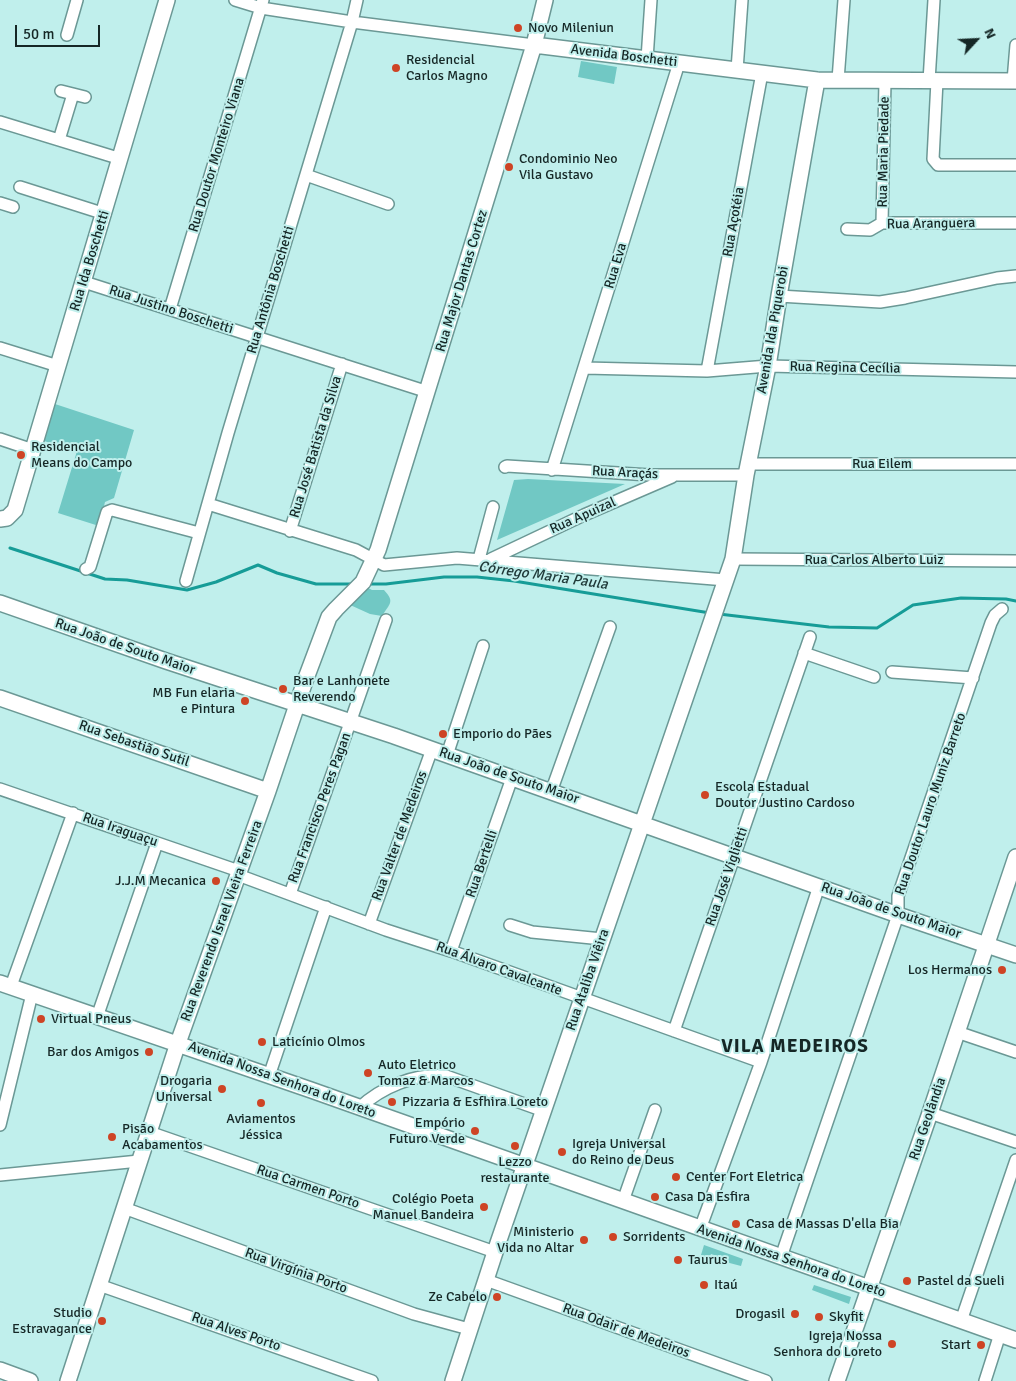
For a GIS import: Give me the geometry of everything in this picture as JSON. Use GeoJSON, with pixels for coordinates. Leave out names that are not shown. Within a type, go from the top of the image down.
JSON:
{"type":"FeatureCollection","features":[{"type":"Feature","properties":{"kind":"street"},"geometry":{"type":"LineString","coordinates":[[67,35],[77,0]]}},
{"type":"Feature","properties":{"kind":"street","name":"Rua Ida Boschetti"},"geometry":{"type":"LineString","coordinates":[[4,518],[16,510],[167,0]]}},
{"type":"Feature","properties":{"kind":"street","name":"Avenida Boschetti"},"geometry":{"type":"LineString","coordinates":[[235,0],[352,22],[818,80],[1015,81]]}},
{"type":"Feature","properties":{"kind":"street","name":"Rua Antônia Boschetti"},"geometry":{"type":"LineString","coordinates":[[186,580],[357,0]]}},
{"type":"Feature","properties":{"kind":"street","name":"Rua Major Dantas Cortez"},"geometry":{"type":"LineString","coordinates":[[374,560],[428,392],[534,45],[545,0]]}},
{"type":"Feature","properties":{"kind":"street"},"geometry":{"type":"LineString","coordinates":[[647,59],[651,0]]}},
{"type":"Feature","properties":{"kind":"street"},"geometry":{"type":"LineString","coordinates":[[737,70],[742,0]]}},
{"type":"Feature","properties":{"kind":"street"},"geometry":{"type":"LineString","coordinates":[[838,80],[844,0]]}},
{"type":"Feature","properties":{"kind":"street"},"geometry":{"type":"LineString","coordinates":[[934,0],[932,158],[938,165],[1016,165]]}},
{"type":"Feature","properties":{"kind":"street","name":"Rua Doutor Monteiro Viana"},"geometry":{"type":"LineString","coordinates":[[170,309],[262,4]]}},
{"type":"Feature","properties":{"kind":"street"},"geometry":{"type":"LineString","coordinates":[[1015,81],[1016,45]]}},
{"type":"Feature","properties":{"kind":"street","name":"Rua Eva"},"geometry":{"type":"LineString","coordinates":[[552,470],[679,63]]}},
{"type":"Feature","properties":{"kind":"street","name":"Rua Açotéia"},"geometry":{"type":"LineString","coordinates":[[707,371],[762,73]]}},
{"type":"Feature","properties":{"kind":"street","name":"Avenida Ida Piquerobi"},"geometry":{"type":"LineString","coordinates":[[726,580],[733,559],[747,469],[768,366],[778,296],[818,80]]}},
{"type":"Feature","properties":{"kind":"street","name":"Rua Maria Piedade"},"geometry":{"type":"LineString","coordinates":[[882,223],[885,81]]}},
{"type":"Feature","properties":{"kind":"street"},"geometry":{"type":"LineString","coordinates":[[59,140],[79,96],[60,90]]}},
{"type":"Feature","properties":{"kind":"street"},"geometry":{"type":"LineString","coordinates":[[0,122],[121,159]]}},
{"type":"Feature","properties":{"kind":"street"},"geometry":{"type":"LineString","coordinates":[[306,175],[388,204]]}},
{"type":"Feature","properties":{"kind":"street"},"geometry":{"type":"LineString","coordinates":[[20,187],[104,214]]}},
{"type":"Feature","properties":{"kind":"street"},"geometry":{"type":"LineString","coordinates":[[0,203],[13,207]]}},
{"type":"Feature","properties":{"kind":"street","name":"Rua Aranguera"},"geometry":{"type":"LineString","coordinates":[[847,229],[870,230],[882,223],[1016,223]]}},
{"type":"Feature","properties":{"kind":"street"},"geometry":{"type":"LineString","coordinates":[[778,296],[880,302],[997,278],[1016,276]]}},
{"type":"Feature","properties":{"kind":"street","name":"Rua Justino Boschetti"},"geometry":{"type":"LineString","coordinates":[[84,282],[428,392]]}},
{"type":"Feature","properties":{"kind":"street"},"geometry":{"type":"LineString","coordinates":[[0,348],[58,366]]}},
{"type":"Feature","properties":{"kind":"street","name":"Rua José Batista da Silva"},"geometry":{"type":"LineString","coordinates":[[290,530],[342,364]]}},
{"type":"Feature","properties":{"kind":"street","name":"Rua Regina Cecília"},"geometry":{"type":"LineString","coordinates":[[585,368],[707,371],[768,366],[1016,372]]}},
{"type":"Feature","properties":{"kind":"street"},"geometry":{"type":"LineString","coordinates":[[0,439],[33,450]]}},
{"type":"Feature","properties":{"kind":"street","name":"Rua Eilem"},"geometry":{"type":"LineString","coordinates":[[747,469],[1016,464]]}},
{"type":"Feature","properties":{"kind":"street","name":"Rua Araçás"},"geometry":{"type":"LineString","coordinates":[[505,468],[507,466],[552,470],[677,475],[747,469]]}},
{"type":"Feature","properties":{"kind":"street","name":"Rua Apuizal"},"geometry":{"type":"LineString","coordinates":[[484,559],[677,475]]}},
{"type":"Feature","properties":{"kind":"street"},"geometry":{"type":"LineString","coordinates":[[208,504],[356,550],[384,565],[457,558],[484,559],[726,580]]}},
{"type":"Feature","properties":{"kind":"street"},"geometry":{"type":"LineString","coordinates":[[484,559],[493,507]]}},
{"type":"Feature","properties":{"kind":"street"},"geometry":{"type":"LineString","coordinates":[[86,569],[90,567],[107,512],[116,510],[199,533]]}},
{"type":"Feature","properties":{"kind":"street","name":"Rua Carlos Alberto Luiz"},"geometry":{"type":"LineString","coordinates":[[733,559],[1016,561]]}},
{"type":"Feature","properties":{"kind":"street","name":"Rua Reverendo Israel Vieira Ferreira"},"geometry":{"type":"LineString","coordinates":[[68,1381],[178,1043],[325,627],[329,617],[336,608],[363,582],[374,560]]}},
{"type":"Feature","properties":{"kind":"street","name":"Rua Ataliba Viêira"},"geometry":{"type":"LineString","coordinates":[[453,1381],[524,1166],[726,580]]}},
{"type":"Feature","properties":{"kind":"street","name":"Rua João de Souto Maior"},"geometry":{"type":"LineString","coordinates":[[0,603],[432,749],[898,915],[1016,954]]}},
{"type":"Feature","properties":{"kind":"street","name":"Rua Doutor Lauro Muniz Barreto"},"geometry":{"type":"LineString","coordinates":[[781,1257],[898,915],[898,896],[990,624],[994,615],[1002,610]]}},
{"type":"Feature","properties":{"kind":"street","name":"Rua Francisco Peres Pagan"},"geometry":{"type":"LineString","coordinates":[[290,894],[386,620]]}},
{"type":"Feature","properties":{"kind":"street"},"geometry":{"type":"LineString","coordinates":[[551,792],[610,627]]}},
{"type":"Feature","properties":{"kind":"street","name":"Rua José Viglietti"},"geometry":{"type":"LineString","coordinates":[[674,1031],[810,638]]}},
{"type":"Feature","properties":{"kind":"street"},"geometry":{"type":"LineString","coordinates":[[447,755],[483,646]]}},
{"type":"Feature","properties":{"kind":"street"},"geometry":{"type":"LineString","coordinates":[[804,654],[874,677]]}},
{"type":"Feature","properties":{"kind":"street"},"geometry":{"type":"LineString","coordinates":[[892,672],[973,678]]}},
{"type":"Feature","properties":{"kind":"street","name":"Rua Sebastião Sutil"},"geometry":{"type":"LineString","coordinates":[[0,698],[268,791]]}},
{"type":"Feature","properties":{"kind":"street","name":"Rua Valter de Medeiros"},"geometry":{"type":"LineString","coordinates":[[369,924],[432,749]]}},
{"type":"Feature","properties":{"kind":"street","name":"Rua Bertelli"},"geometry":{"type":"LineString","coordinates":[[451,951],[512,778]]}},
{"type":"Feature","properties":{"kind":"street","name":"Rua Iraguaçu"},"geometry":{"type":"LineString","coordinates":[[0,789],[238,873]]}},
{"type":"Feature","properties":{"kind":"street"},"geometry":{"type":"LineString","coordinates":[[6,984],[73,814]]}},
{"type":"Feature","properties":{"kind":"street"},"geometry":{"type":"LineString","coordinates":[[97,1017],[157,843]]}},
{"type":"Feature","properties":{"kind":"street","name":"Rua Geolândia"},"geometry":{"type":"LineString","coordinates":[[837,1381],[1016,857]]}},
{"type":"Feature","properties":{"kind":"street","name":"Rua Álvaro Cavalcante"},"geometry":{"type":"LineString","coordinates":[[238,873],[369,924],[451,951],[761,1062]]}},
{"type":"Feature","properties":{"kind":"street"},"geometry":{"type":"LineString","coordinates":[[700,1229],[761,1062],[819,886]]}},
{"type":"Feature","properties":{"kind":"street"},"geometry":{"type":"LineString","coordinates":[[269,1076],[326,907]]}},
{"type":"Feature","properties":{"kind":"street"},"geometry":{"type":"LineString","coordinates":[[510,925],[532,932],[602,939]]}},
{"type":"Feature","properties":{"kind":"street","name":"Avenida Nossa Senhora do Loreto"},"geometry":{"type":"LineString","coordinates":[[6,984],[97,1017],[178,1043],[1016,1340]]}},
{"type":"Feature","properties":{"kind":"street"},"geometry":{"type":"LineString","coordinates":[[0,1125],[5,1080],[32,994]]}},
{"type":"Feature","properties":{"kind":"street"},"geometry":{"type":"LineString","coordinates":[[957,1032],[1016,1052]]}},
{"type":"Feature","properties":{"kind":"street"},"geometry":{"type":"LineString","coordinates":[[359,1108],[370,1098],[394,1085],[421,1077],[437,1075],[446,1076],[544,1111]]}},
{"type":"Feature","properties":{"kind":"street"},"geometry":{"type":"LineString","coordinates":[[623,1201],[655,1110]]}},
{"type":"Feature","properties":{"kind":"street"},"geometry":{"type":"LineString","coordinates":[[930,1113],[1016,1142]]}},
{"type":"Feature","properties":{"kind":"street","name":"Rua Carmen Porto"},"geometry":{"type":"LineString","coordinates":[[149,1132],[495,1252]]}},
{"type":"Feature","properties":{"kind":"street"},"geometry":{"type":"LineString","coordinates":[[961,1320],[1016,1160]]}},
{"type":"Feature","properties":{"kind":"street"},"geometry":{"type":"LineString","coordinates":[[0,1176],[139,1161]]}},
{"type":"Feature","properties":{"kind":"street","name":"Rua Virgínia Porto"},"geometry":{"type":"LineString","coordinates":[[124,1208],[414,1314],[469,1329]]}},
{"type":"Feature","properties":{"kind":"street","name":"Rua Odair de Medeiros"},"geometry":{"type":"LineString","coordinates":[[486,1280],[766,1381]]}},
{"type":"Feature","properties":{"kind":"street","name":"Rua Alves Porto"},"geometry":{"type":"LineString","coordinates":[[99,1284],[372,1381]]}},
{"type":"Feature","properties":{"kind":"street"},"geometry":{"type":"LineString","coordinates":[[985,1381],[1000,1334]]}},
{"type":"Feature","properties":{"kind":"street"},"geometry":{"type":"LineString","coordinates":[[0,1370],[30,1381]]}},
{"type":"Feature","properties":{"kind":"shaded area"},"geometry":{"type":"Polygon","coordinates":[[[581,61],[617,67],[614,84],[578,77],[581,61]]]}},
{"type":"Feature","properties":{"kind":"shaded area"},"geometry":{"type":"Polygon","coordinates":[[[55,404],[134,430],[114,498],[105,502],[99,526],[58,513],[77,451],[44,441],[55,404]]]}},
{"type":"Feature","properties":{"kind":"shaded area"},"geometry":{"type":"Polygon","coordinates":[[[528,479],[625,484],[497,540],[514,480],[528,479]]]}},
{"type":"Feature","properties":{"kind":"shaded area"},"geometry":{"type":"Polygon","coordinates":[[[368,588],[384,590],[389,597],[390,603],[382,616],[370,614],[348,604],[368,588]]]}},
{"type":"Feature","properties":{"kind":"shaded area"},"geometry":{"type":"Polygon","coordinates":[[[704,1245],[743,1259],[741,1266],[722,1261],[723,1258],[711,1254],[709,1258],[701,1255],[704,1245]]]}},
{"type":"Feature","properties":{"kind":"shaded area"},"geometry":{"type":"Polygon","coordinates":[[[814,1285],[851,1297],[849,1304],[812,1290],[814,1285]]]}},
{"type":"Feature","properties":{"kind":"waterway","name":"Córrego Maria Paula"},"geometry":{"type":"LineString","coordinates":[[10,548],[105,579],[127,580],[187,590],[216,582],[258,565],[277,573],[316,584],[354,584]]}},
{"type":"Feature","properties":{"kind":"waterway","name":"Córrego Maria Paula"},"geometry":{"type":"LineString","coordinates":[[367,584],[386,584],[444,577],[477,577],[514,581],[710,613]]}},
{"type":"Feature","properties":{"kind":"waterway","name":"Córrego Maria Paula"},"geometry":{"type":"LineString","coordinates":[[719,614],[829,627],[877,628],[913,605],[961,598],[1016,601]]}},
{"type":"Feature","properties":{"kind":"place","name":"Novo Mileniun"},"geometry":{"type":"Point","coordinates":[518,28]}},
{"type":"Feature","properties":{"kind":"place","name":"Residencial Carlos Magno"},"geometry":{"type":"Point","coordinates":[396,68]}},
{"type":"Feature","properties":{"kind":"place","name":"Condominio Neo Vila Gustavo"},"geometry":{"type":"Point","coordinates":[509,167]}},
{"type":"Feature","properties":{"kind":"place","name":"Residencial Means do Campo"},"geometry":{"type":"Point","coordinates":[21,455]}},
{"type":"Feature","properties":{"kind":"place","name":"Bar e Lanhonete Reverendo"},"geometry":{"type":"Point","coordinates":[283,689]}},
{"type":"Feature","properties":{"kind":"place","name":"MB Fun elaria e Pintura"},"geometry":{"type":"Point","coordinates":[245,701]}},
{"type":"Feature","properties":{"kind":"place","name":"Emporio do Pães"},"geometry":{"type":"Point","coordinates":[443,734]}},
{"type":"Feature","properties":{"kind":"place","name":"Escola Estadual Doutor Justino Cardoso"},"geometry":{"type":"Point","coordinates":[705,795]}},
{"type":"Feature","properties":{"kind":"place","name":"J.J.M Mecanica"},"geometry":{"type":"Point","coordinates":[216,881]}},
{"type":"Feature","properties":{"kind":"place","name":"Los Hermanos"},"geometry":{"type":"Point","coordinates":[1002,970]}},
{"type":"Feature","properties":{"kind":"place","name":"Virtual Pneus"},"geometry":{"type":"Point","coordinates":[41,1019]}},
{"type":"Feature","properties":{"kind":"place","name":"Laticínio Olmos"},"geometry":{"type":"Point","coordinates":[262,1042]}},
{"type":"Feature","properties":{"kind":"place","name":"Bar dos Amigos"},"geometry":{"type":"Point","coordinates":[149,1052]}},
{"type":"Feature","properties":{"kind":"place","name":"Auto Eletrico Tomaz & Marcos"},"geometry":{"type":"Point","coordinates":[368,1073]}},
{"type":"Feature","properties":{"kind":"place","name":"Drogaria Universal"},"geometry":{"type":"Point","coordinates":[222,1089]}},
{"type":"Feature","properties":{"kind":"place","name":"Pizzaria & Esfhira Loreto"},"geometry":{"type":"Point","coordinates":[392,1102]}},
{"type":"Feature","properties":{"kind":"place","name":"Aviamentos Jéssica"},"geometry":{"type":"Point","coordinates":[261,1103]}},
{"type":"Feature","properties":{"kind":"place","name":"Empório Futuro Verde"},"geometry":{"type":"Point","coordinates":[475,1131]}},
{"type":"Feature","properties":{"kind":"place","name":"Pisão Acabamentos"},"geometry":{"type":"Point","coordinates":[112,1137]}},
{"type":"Feature","properties":{"kind":"place","name":"Lezzo restaurante"},"geometry":{"type":"Point","coordinates":[515,1146]}},
{"type":"Feature","properties":{"kind":"place","name":"Igreja Universal do Reino de Deus"},"geometry":{"type":"Point","coordinates":[562,1152]}},
{"type":"Feature","properties":{"kind":"place","name":"Center Fort Eletrica"},"geometry":{"type":"Point","coordinates":[676,1177]}},
{"type":"Feature","properties":{"kind":"place","name":"Casa Da Esfira"},"geometry":{"type":"Point","coordinates":[655,1197]}},
{"type":"Feature","properties":{"kind":"place","name":"Colégio Poeta Manuel Bandeira"},"geometry":{"type":"Point","coordinates":[484,1207]}},
{"type":"Feature","properties":{"kind":"place","name":"Casa de Massas D'ella Bia"},"geometry":{"type":"Point","coordinates":[736,1224]}},
{"type":"Feature","properties":{"kind":"place","name":"Sorridents"},"geometry":{"type":"Point","coordinates":[613,1237]}},
{"type":"Feature","properties":{"kind":"place","name":"Ministerio Vida no Altar"},"geometry":{"type":"Point","coordinates":[584,1240]}},
{"type":"Feature","properties":{"kind":"place","name":"Taurus"},"geometry":{"type":"Point","coordinates":[678,1260]}},
{"type":"Feature","properties":{"kind":"place","name":"Pastel da Sueli"},"geometry":{"type":"Point","coordinates":[907,1281]}},
{"type":"Feature","properties":{"kind":"place","name":"Itaú"},"geometry":{"type":"Point","coordinates":[704,1285]}},
{"type":"Feature","properties":{"kind":"place","name":"Ze Cabelo"},"geometry":{"type":"Point","coordinates":[497,1297]}},
{"type":"Feature","properties":{"kind":"place","name":"Drogasil"},"geometry":{"type":"Point","coordinates":[795,1314]}},
{"type":"Feature","properties":{"kind":"place","name":"Skyfit"},"geometry":{"type":"Point","coordinates":[819,1317]}},
{"type":"Feature","properties":{"kind":"place","name":"Studio Estravagance"},"geometry":{"type":"Point","coordinates":[102,1321]}},
{"type":"Feature","properties":{"kind":"place","name":"Igreja Nossa Senhora do Loreto"},"geometry":{"type":"Point","coordinates":[892,1344]}},
{"type":"Feature","properties":{"kind":"place","name":"Start"},"geometry":{"type":"Point","coordinates":[981,1345]}},
{"type":"Feature","properties":{"kind":"district","name":"VILA MEDEIROS"},"geometry":{"type":"Point","coordinates":[795,1047]}}]}
